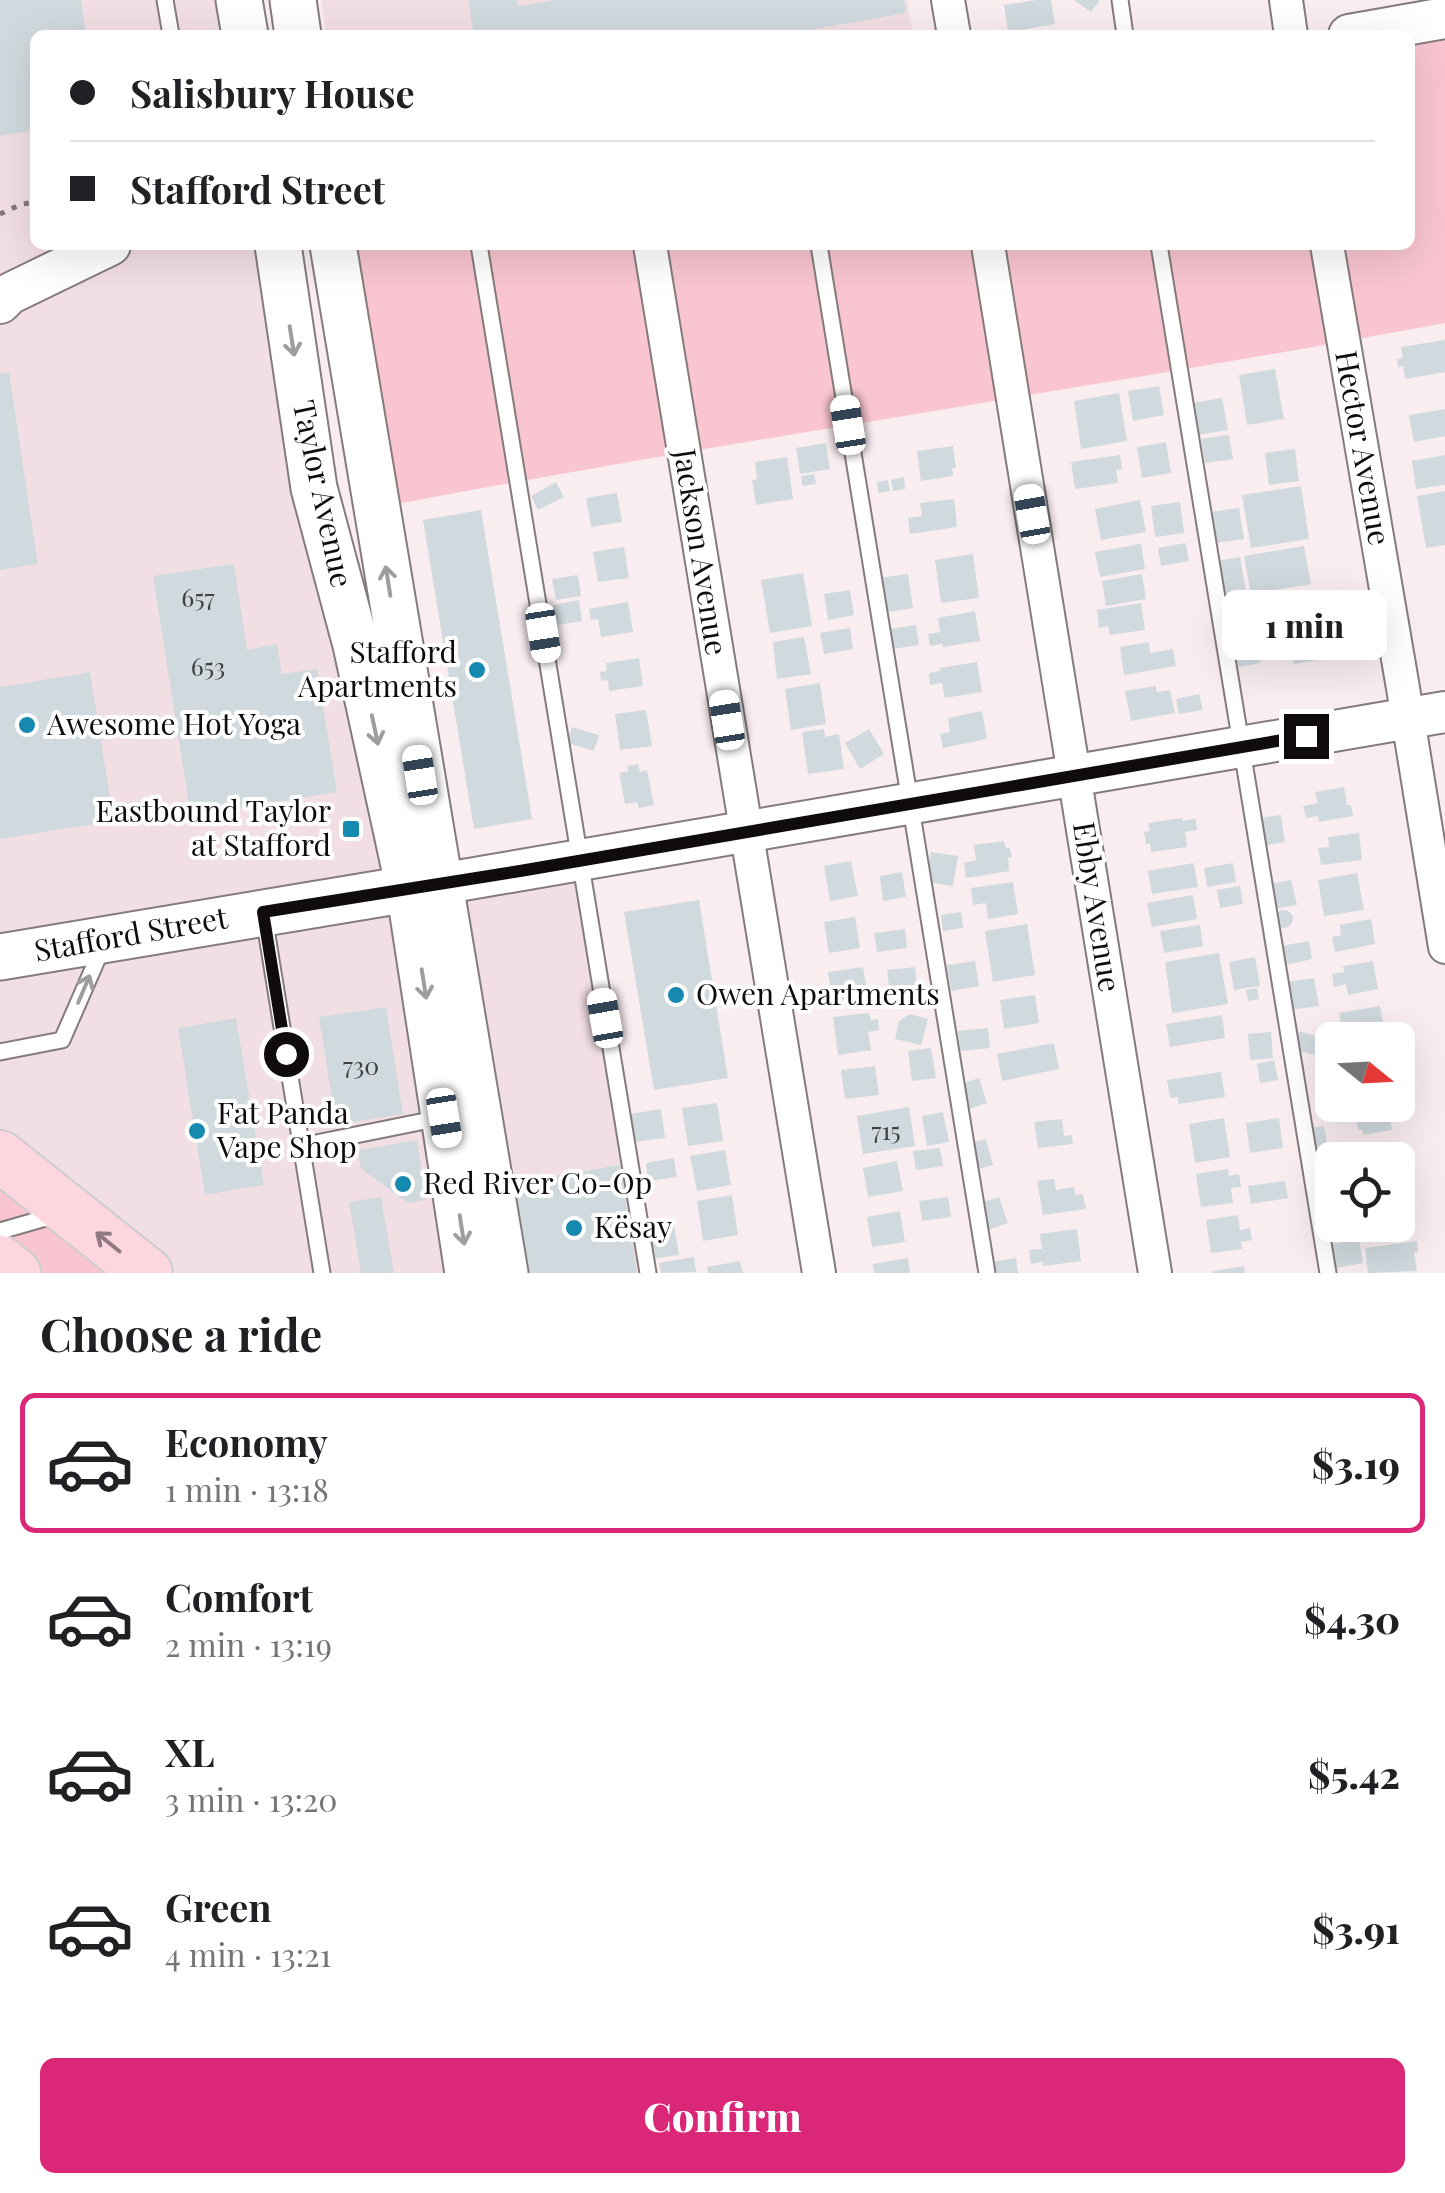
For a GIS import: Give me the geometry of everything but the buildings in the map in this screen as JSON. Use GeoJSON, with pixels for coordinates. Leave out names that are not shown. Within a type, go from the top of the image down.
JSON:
{"type":"FeatureCollection","features":[{"type":"Feature","properties":{"kind":"main road"},"geometry":{"type":"LineString","coordinates":[[239,0],[244,30]]}},
{"type":"Feature","properties":{"kind":"main road"},"geometry":{"type":"LineString","coordinates":[[293,0],[297,30]]}},
{"type":"Feature","properties":{"kind":"main road","name":"Taylor Avenue"},"geometry":{"type":"LineString","coordinates":[[279,250],[314,488],[424,886],[506,1273]]}},
{"type":"Feature","properties":{"kind":"main road","name":"Taylor Avenue"},"geometry":{"type":"LineString","coordinates":[[334,250],[424,886],[444,1118],[468,1273]]}},
{"type":"Feature","properties":{"kind":"main road","name":"Stafford Street"},"geometry":{"type":"LineString","coordinates":[[0,957],[424,886]]}},
{"type":"Feature","properties":{"kind":"main road"},"geometry":{"type":"LineString","coordinates":[[0,1156],[147,1273]]}},
{"type":"Feature","properties":{"kind":"main road"},"geometry":{"type":"LineString","coordinates":[[0,1262],[15,1273]]}},
{"type":"Feature","properties":{"kind":"street"},"geometry":{"type":"LineString","coordinates":[[948,0],[953,30]]}},
{"type":"Feature","properties":{"kind":"street"},"geometry":{"type":"LineString","coordinates":[[1286,0],[1290,30]]}},
{"type":"Feature","properties":{"kind":"street"},"geometry":{"type":"LineString","coordinates":[[1377,30],[1445,18]]}},
{"type":"Feature","properties":{"kind":"street"},"geometry":{"type":"LineString","coordinates":[[0,303],[10,294],[100,250]]}},
{"type":"Feature","properties":{"kind":"street","name":"Jackson Avenue"},"geometry":{"type":"LineString","coordinates":[[651,250],[818,1273]]}},
{"type":"Feature","properties":{"kind":"street","name":"Ebby Avenue"},"geometry":{"type":"LineString","coordinates":[[989,250],[1156,1273]]}},
{"type":"Feature","properties":{"kind":"street","name":"Hector Avenue"},"geometry":{"type":"LineString","coordinates":[[1328,250],[1427,715],[1445,947]]}},
{"type":"Feature","properties":{"kind":"street","name":"Stafford Street"},"geometry":{"type":"LineString","coordinates":[[424,886],[1427,715]]}},
{"type":"Feature","properties":{"kind":"lane"},"geometry":{"type":"LineString","coordinates":[[165,0],[170,30]]}},
{"type":"Feature","properties":{"kind":"lane"},"geometry":{"type":"LineString","coordinates":[[1120,0],[1125,30]]}},
{"type":"Feature","properties":{"kind":"lane"},"geometry":{"type":"LineString","coordinates":[[479,250],[648,1273]]}},
{"type":"Feature","properties":{"kind":"lane"},"geometry":{"type":"LineString","coordinates":[[820,250],[987,1273]]}},
{"type":"Feature","properties":{"kind":"lane"},"geometry":{"type":"LineString","coordinates":[[1160,250],[1328,1273]]}},
{"type":"Feature","properties":{"kind":"lane"},"geometry":{"type":"LineString","coordinates":[[263,912],[322,1273]]}},
{"type":"Feature","properties":{"kind":"lane"},"geometry":{"type":"LineString","coordinates":[[0,1052],[62,1040],[106,939]]}},
{"type":"Feature","properties":{"kind":"lane"},"geometry":{"type":"LineString","coordinates":[[301,1146],[444,1118]]}},
{"type":"Feature","properties":{"kind":"lane"},"geometry":{"type":"LineString","coordinates":[[0,1231],[69,1210]]}},
{"type":"Feature","properties":{"kind":"path"},"geometry":{"type":"LineString","coordinates":[[0,214],[30,203]]}},
{"type":"Feature","properties":{"kind":"shaded area"},"geometry":{"type":"Polygon","coordinates":[[[0,0],[239,0],[244,30],[30,30],[30,250],[279,250],[468,1273],[147,1273],[0,1156],[0,0]]]}},
{"type":"Feature","properties":{"kind":"shaded area"},"geometry":{"type":"Polygon","coordinates":[[[321,0],[907,0],[912,30],[326,30],[321,0]]]}},
{"type":"Feature","properties":{"kind":"shaded area"},"geometry":{"type":"Polygon","coordinates":[[[1445,18],[1445,323],[376,508],[334,250],[1415,250],[1415,33],[1445,18]]]}},
{"type":"Feature","properties":{"kind":"shaded area"},"geometry":{"type":"Polygon","coordinates":[[[579,861],[648,1273],[505,1273],[440,884],[579,861]]]}},
{"type":"Feature","properties":{"kind":"shaded area"},"geometry":{"type":"Polygon","coordinates":[[[0,1156],[147,1273],[15,1273],[0,1261],[0,1156]]]}},
{"type":"Feature","properties":{"kind":"place","name":"Stafford Apartments"},"geometry":{"type":"Point","coordinates":[477,670]}},
{"type":"Feature","properties":{"kind":"place","name":"Awesome Hot Yoga"},"geometry":{"type":"Point","coordinates":[27,725]}},
{"type":"Feature","properties":{"kind":"place","name":"Eastbound Taylor at Stafford"},"geometry":{"type":"Point","coordinates":[351,829]}},
{"type":"Feature","properties":{"kind":"place","name":"Owen Apartments"},"geometry":{"type":"Point","coordinates":[676,995]}},
{"type":"Feature","properties":{"kind":"place","name":"Fat Panda Vape Shop"},"geometry":{"type":"Point","coordinates":[197,1131]}},
{"type":"Feature","properties":{"kind":"place","name":"Red River Co-Op"},"geometry":{"type":"Point","coordinates":[403,1184]}},
{"type":"Feature","properties":{"kind":"place","name":"Kësay"},"geometry":{"type":"Point","coordinates":[574,1228]}},
{"type":"Feature","properties":{"kind":"route"},"geometry":{"type":"LineString","coordinates":[[286,1054],[263,912],[1306,736]]}}]}
